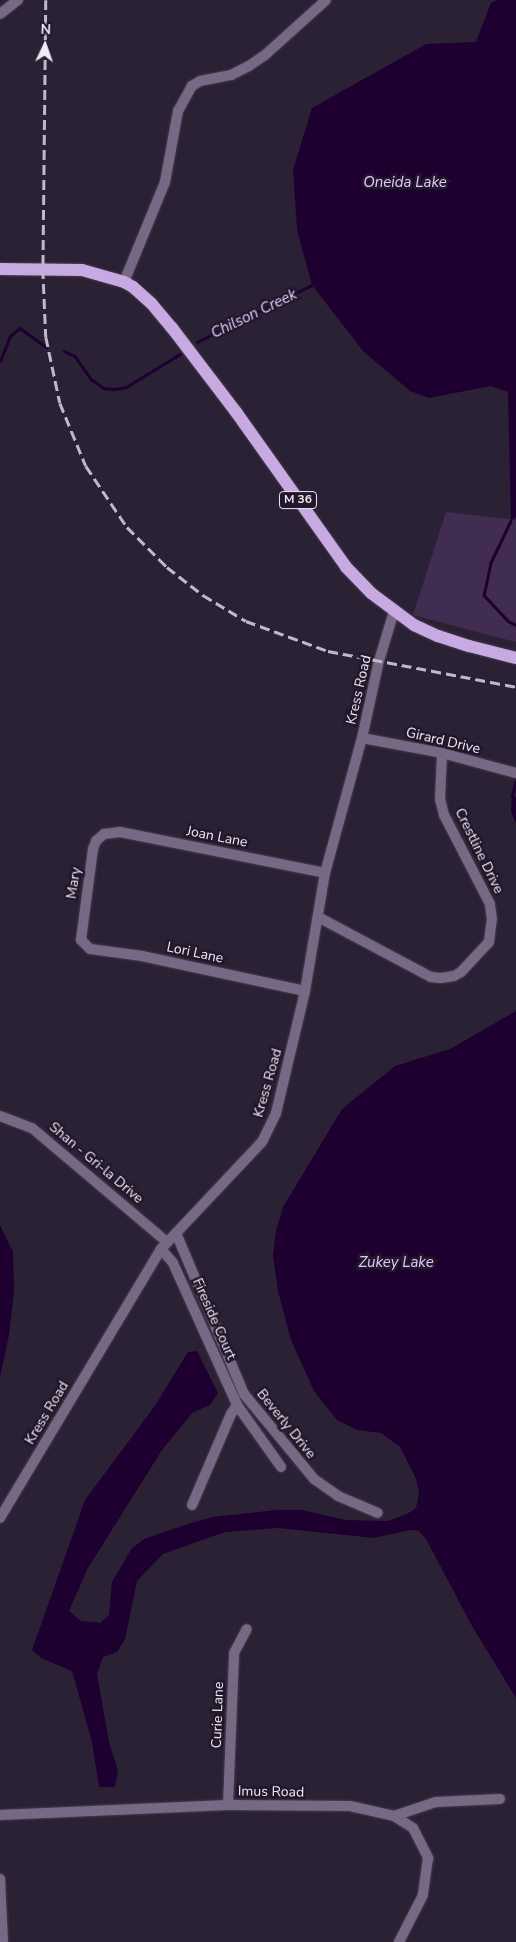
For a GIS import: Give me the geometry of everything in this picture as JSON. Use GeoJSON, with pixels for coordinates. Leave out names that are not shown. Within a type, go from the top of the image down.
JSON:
{"type":"FeatureCollection","features":[{"type":"Feature","properties":{"kind":"main road","name":"M 36"},"geometry":{"type":"LineString","coordinates":[[0,269],[82,270],[124,282],[138,291],[161,314],[236,412],[346,566],[371,594],[414,625],[438,636],[516,658]]}},
{"type":"Feature","properties":{"kind":"street"},"geometry":{"type":"LineString","coordinates":[[0,14],[18,0]]}},
{"type":"Feature","properties":{"kind":"street"},"geometry":{"type":"LineString","coordinates":[[124,282],[165,182],[178,112],[192,86],[200,81],[231,75],[249,66],[326,0]]}},
{"type":"Feature","properties":{"kind":"street","name":"Kress Road"},"geometry":{"type":"LineString","coordinates":[[0,1518],[164,1245],[262,1142],[276,1113],[306,991],[325,873],[362,738],[379,661],[394,611]]}},
{"type":"Feature","properties":{"kind":"street","name":"Girard Drive"},"geometry":{"type":"LineString","coordinates":[[362,738],[442,753],[516,773]]}},
{"type":"Feature","properties":{"kind":"street","name":"Crestline Drive"},"geometry":{"type":"LineString","coordinates":[[318,917],[436,978],[454,976],[461,972],[489,942],[492,919],[490,904],[444,815],[440,799],[442,753]]}},
{"type":"Feature","properties":{"kind":"street","name":"Joan Lane"},"geometry":{"type":"LineString","coordinates":[[104,834],[120,832],[325,873]]}},
{"type":"Feature","properties":{"kind":"street","name":"Mary"},"geometry":{"type":"LineString","coordinates":[[81,940],[81,923],[93,849],[96,841],[104,834]]}},
{"type":"Feature","properties":{"kind":"street","name":"Lori Lane"},"geometry":{"type":"LineString","coordinates":[[81,940],[90,949],[142,956],[306,991]]}},
{"type":"Feature","properties":{"kind":"street","name":"Shan - Gri-la Drive"},"geometry":{"type":"LineString","coordinates":[[0,1116],[32,1128],[164,1245]]}},
{"type":"Feature","properties":{"kind":"street","name":"Beverly Drive"},"geometry":{"type":"LineString","coordinates":[[176,1233],[244,1394],[314,1479],[338,1496],[378,1513]]}},
{"type":"Feature","properties":{"kind":"street","name":"Fireside Court"},"geometry":{"type":"LineString","coordinates":[[164,1245],[176,1267],[237,1405],[281,1467]]}},
{"type":"Feature","properties":{"kind":"street"},"geometry":{"type":"LineString","coordinates":[[192,1505],[231,1414],[237,1405]]}},
{"type":"Feature","properties":{"kind":"street","name":"Curie Lane"},"geometry":{"type":"LineString","coordinates":[[228,1805],[234,1653],[246,1629]]}},
{"type":"Feature","properties":{"kind":"street"},"geometry":{"type":"LineString","coordinates":[[394,1816],[436,1802],[500,1799]]}},
{"type":"Feature","properties":{"kind":"street","name":"Imus Road"},"geometry":{"type":"LineString","coordinates":[[0,1815],[228,1805],[350,1806],[394,1816],[413,1828],[428,1858],[423,1895],[399,1942]]}},
{"type":"Feature","properties":{"kind":"street"},"geometry":{"type":"LineString","coordinates":[[0,1879],[3,1942]]}},
{"type":"Feature","properties":{"kind":"shaded area"},"geometry":{"type":"Polygon","coordinates":[[[446,512],[516,520],[516,642],[413,615],[446,512]]]}},
{"type":"Feature","properties":{"kind":"water","name":"Oneida Lake"},"geometry":{"type":"Polygon","coordinates":[[[497,0],[516,0],[516,517],[511,521],[508,392],[491,386],[429,398],[410,391],[363,351],[312,285],[297,230],[293,170],[312,108],[426,44],[476,42],[491,3],[497,0]]]}},
{"type":"Feature","properties":{"kind":"water"},"geometry":{"type":"Polygon","coordinates":[[[512,796],[516,797],[516,824],[511,811],[512,796]]]}},
{"type":"Feature","properties":{"kind":"water","name":"Zukey Lake"},"geometry":{"type":"Polygon","coordinates":[[[516,1011],[516,1698],[472,1626],[426,1539],[419,1531],[410,1530],[374,1538],[278,1528],[225,1532],[163,1554],[137,1581],[125,1639],[117,1652],[103,1657],[97,1674],[109,1742],[118,1771],[115,1787],[99,1787],[92,1742],[72,1671],[41,1658],[32,1650],[85,1500],[154,1407],[188,1352],[197,1351],[218,1393],[210,1405],[192,1413],[162,1450],[88,1568],[69,1611],[81,1621],[100,1623],[109,1615],[112,1582],[132,1548],[144,1539],[191,1523],[213,1517],[276,1510],[302,1510],[346,1520],[388,1521],[407,1514],[416,1508],[419,1493],[416,1479],[400,1447],[381,1433],[357,1430],[337,1420],[314,1391],[291,1340],[278,1291],[273,1256],[276,1231],[283,1207],[342,1109],[395,1066],[450,1049],[516,1011]]]}},
{"type":"Feature","properties":{"kind":"water"},"geometry":{"type":"Polygon","coordinates":[[[0,1225],[13,1252],[14,1292],[9,1335],[0,1377],[0,1225]]]}},
{"type":"Feature","properties":{"kind":"waterway","name":"Chilson Creek"},"geometry":{"type":"LineString","coordinates":[[197,342],[312,285]]}},
{"type":"Feature","properties":{"kind":"waterway","name":"Chilson Creek"},"geometry":{"type":"LineString","coordinates":[[0,361],[10,336],[20,328],[46,347]]}},
{"type":"Feature","properties":{"kind":"waterway","name":"Chilson Creek"},"geometry":{"type":"LineString","coordinates":[[64,351],[75,356],[91,379],[104,388],[115,389],[126,387],[180,354]]}},
{"type":"Feature","properties":{"kind":"waterway"},"geometry":{"type":"LineString","coordinates":[[511,521],[491,563],[484,595],[508,621],[516,625]]}},
{"type":"Feature","properties":{"kind":"waterway"},"geometry":{"type":"LineString","coordinates":[[512,796],[516,780]]}},
{"type":"Feature","properties":{"kind":"railway"},"geometry":{"type":"LineString","coordinates":[[46,0],[43,269],[46,337],[60,403],[86,466],[127,527],[167,567],[203,595],[246,621],[328,651],[516,687]]}}]}
